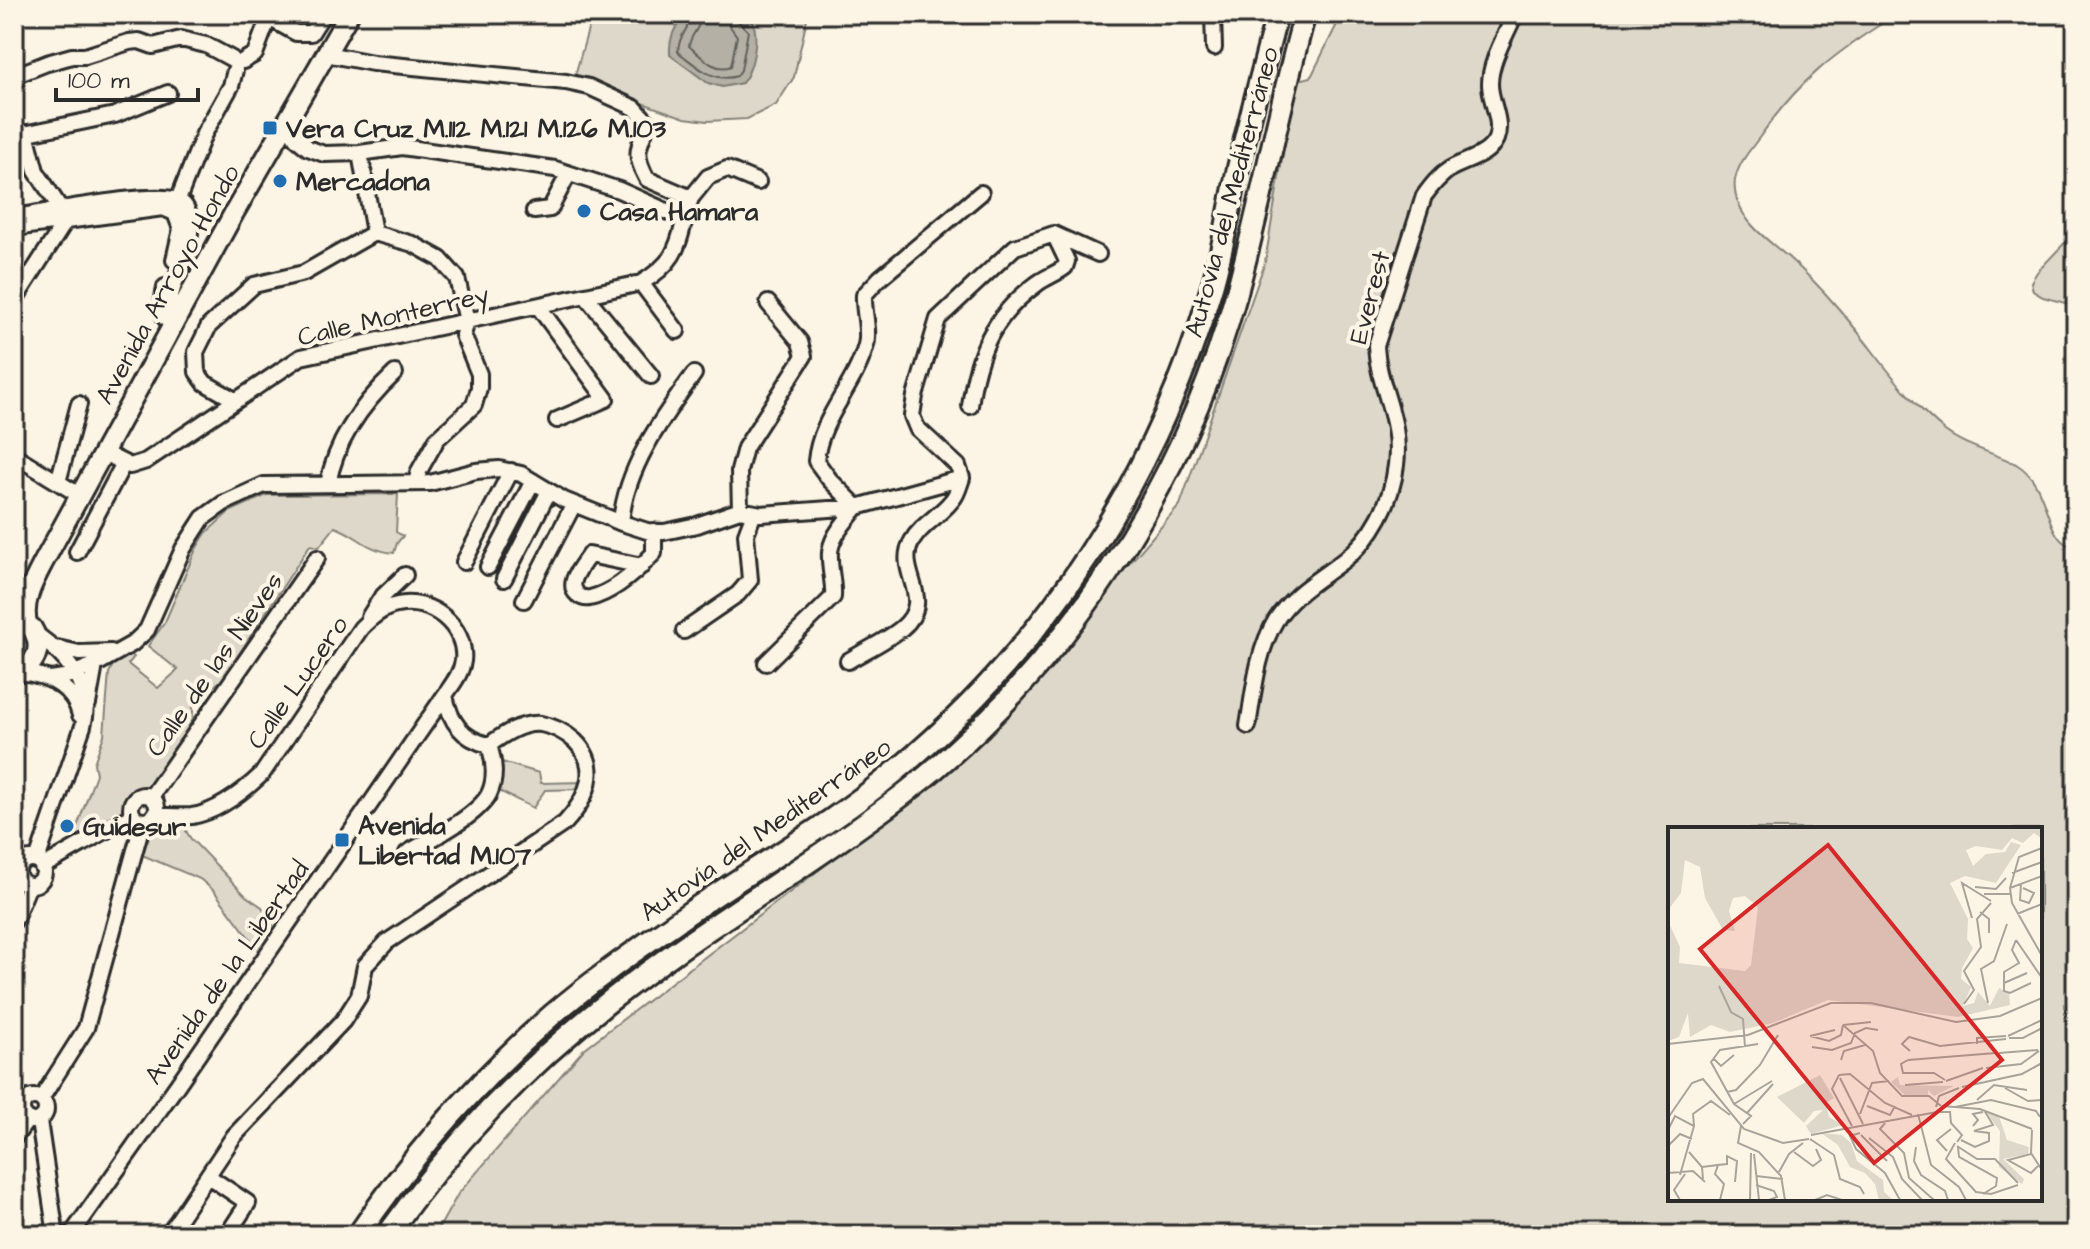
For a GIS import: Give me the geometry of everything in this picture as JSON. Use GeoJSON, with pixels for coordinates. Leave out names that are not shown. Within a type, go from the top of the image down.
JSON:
{"type":"FeatureCollection","features":[{"type":"Feature","properties":{"kind":"highway","name":"Autovía del Mediterráneo"},"geometry":{"type":"LineString","coordinates":[[358,1235],[398,1178],[450,1116],[553,1015],[690,912],[807,837],[899,769],[960,714],[1060,597],[1121,501],[1148,452],[1174,394],[1211,291],[1244,140],[1277,14]]}},
{"type":"Feature","properties":{"kind":"highway","name":"Autovía del Mediterráneo"},"geometry":{"type":"LineString","coordinates":[[390,1235],[406,1208],[482,1116],[563,1039],[685,946],[850,834],[957,749],[1045,656],[1083,606],[1147,512],[1192,419],[1236,295],[1305,14]]}},
{"type":"Feature","properties":{"kind":"highway"},"geometry":{"type":"LineString","coordinates":[[345,1235],[392,1173],[450,1116]]}},
{"type":"Feature","properties":{"kind":"main road","name":"Avenida Arroyo Hondo"},"geometry":{"type":"LineString","coordinates":[[17,672],[36,656],[26,625],[27,603],[34,581],[234,213],[349,14]]}},
{"type":"Feature","properties":{"kind":"main road","name":"Avenida Arroyo Hondo"},"geometry":{"type":"LineString","coordinates":[[14,605],[34,581]]}},
{"type":"Feature","properties":{"kind":"street"},"geometry":{"type":"LineString","coordinates":[[178,318],[166,321],[161,312],[164,288],[181,229],[179,206],[204,134],[231,86],[237,63],[255,54],[270,16],[296,33],[311,33],[323,14]]}},
{"type":"Feature","properties":{"kind":"street"},"geometry":{"type":"LineString","coordinates":[[1213,14],[1214,48]]}},
{"type":"Feature","properties":{"kind":"street","name":"Everest"},"geometry":{"type":"LineString","coordinates":[[1248,726],[1259,663],[1276,620],[1308,585],[1361,545],[1388,499],[1397,464],[1397,435],[1392,407],[1377,363],[1376,346],[1424,196],[1436,180],[1449,170],[1484,154],[1495,140],[1498,123],[1490,73],[1515,14]]}},
{"type":"Feature","properties":{"kind":"street"},"geometry":{"type":"LineString","coordinates":[[14,76],[47,63],[139,41],[153,46],[181,39],[206,45],[237,63]]}},
{"type":"Feature","properties":{"kind":"street"},"geometry":{"type":"LineString","coordinates":[[326,54],[386,64],[558,81],[589,87],[635,108],[643,115],[648,123],[637,144],[637,157],[647,179],[691,198],[708,177],[727,169],[758,182]]}},
{"type":"Feature","properties":{"kind":"street"},"geometry":{"type":"LineString","coordinates":[[63,217],[36,171],[20,135],[115,115],[168,93]]}},
{"type":"Feature","properties":{"kind":"street"},"geometry":{"type":"LineString","coordinates":[[287,123],[296,138],[308,148],[324,154],[402,147],[555,169],[619,190],[684,219]]}},
{"type":"Feature","properties":{"kind":"street"},"geometry":{"type":"LineString","coordinates":[[360,153],[374,233]]}},
{"type":"Feature","properties":{"kind":"street"},"geometry":{"type":"LineString","coordinates":[[534,211],[550,209],[568,175]]}},
{"type":"Feature","properties":{"kind":"street"},"geometry":{"type":"LineString","coordinates":[[857,507],[816,461],[818,443],[827,421],[853,376],[867,342],[864,295],[981,193]]}},
{"type":"Feature","properties":{"kind":"street"},"geometry":{"type":"LineString","coordinates":[[14,228],[153,197],[179,206]]}},
{"type":"Feature","properties":{"kind":"street","name":"Calle Monterrey"},"geometry":{"type":"LineString","coordinates":[[124,463],[130,466],[146,461],[301,357],[641,283],[661,271],[675,255],[691,198]]}},
{"type":"Feature","properties":{"kind":"street"},"geometry":{"type":"LineString","coordinates":[[14,217],[63,217]]}},
{"type":"Feature","properties":{"kind":"street"},"geometry":{"type":"LineString","coordinates":[[14,301],[63,217]]}},
{"type":"Feature","properties":{"kind":"street"},"geometry":{"type":"LineString","coordinates":[[235,400],[205,383],[197,372],[196,352],[209,326],[254,285],[304,273],[374,233],[413,244],[440,259],[457,278],[467,321],[463,335],[479,374],[474,405],[437,439],[419,471],[416,483]]}},
{"type":"Feature","properties":{"kind":"street"},"geometry":{"type":"LineString","coordinates":[[848,661],[903,627],[914,613],[918,598],[907,564],[908,551],[912,540],[955,496],[962,478],[958,466],[917,428],[912,416],[938,319],[1015,247],[1054,234],[1098,254]]}},
{"type":"Feature","properties":{"kind":"street"},"geometry":{"type":"LineString","coordinates":[[970,406],[974,375],[997,322],[1011,303],[1041,280],[1065,267],[1067,261],[1054,234]]}},
{"type":"Feature","properties":{"kind":"street"},"geometry":{"type":"LineString","coordinates":[[641,283],[677,331]]}},
{"type":"Feature","properties":{"kind":"street"},"geometry":{"type":"LineString","coordinates":[[585,295],[651,376]]}},
{"type":"Feature","properties":{"kind":"street"},"geometry":{"type":"LineString","coordinates":[[684,631],[738,594],[750,580],[747,511],[739,471],[745,448],[804,356],[800,342],[768,303]]}},
{"type":"Feature","properties":{"kind":"street"},"geometry":{"type":"LineString","coordinates":[[538,306],[606,399],[557,420]]}},
{"type":"Feature","properties":{"kind":"street"},"geometry":{"type":"LineString","coordinates":[[328,484],[332,460],[345,435],[372,394],[395,373]]}},
{"type":"Feature","properties":{"kind":"street"},"geometry":{"type":"LineString","coordinates":[[621,523],[622,504],[631,480],[672,405],[694,374]]}},
{"type":"Feature","properties":{"kind":"street"},"geometry":{"type":"LineString","coordinates":[[58,482],[79,404]]}},
{"type":"Feature","properties":{"kind":"street"},"geometry":{"type":"LineString","coordinates":[[77,552],[124,463],[104,453]]}},
{"type":"Feature","properties":{"kind":"street"},"geometry":{"type":"LineString","coordinates":[[14,455],[79,495]]}},
{"type":"Feature","properties":{"kind":"street"},"geometry":{"type":"LineString","coordinates":[[51,679],[95,665],[132,644],[147,630],[183,549],[203,518],[224,503],[264,485],[430,483],[476,471],[499,469],[511,471],[574,504],[621,523],[664,532],[747,511],[857,507],[962,478]]}},
{"type":"Feature","properties":{"kind":"street"},"geometry":{"type":"LineString","coordinates":[[464,562],[511,471]]}},
{"type":"Feature","properties":{"kind":"street"},"geometry":{"type":"LineString","coordinates":[[488,567],[533,481]]}},
{"type":"Feature","properties":{"kind":"street"},"geometry":{"type":"LineString","coordinates":[[504,579],[549,491]]}},
{"type":"Feature","properties":{"kind":"street"},"geometry":{"type":"LineString","coordinates":[[524,600],[574,504]]}},
{"type":"Feature","properties":{"kind":"street"},"geometry":{"type":"LineString","coordinates":[[766,663],[833,597],[829,553],[837,533],[857,507]]}},
{"type":"Feature","properties":{"kind":"street"},"geometry":{"type":"LineString","coordinates":[[642,566],[654,553],[654,531]]}},
{"type":"Feature","properties":{"kind":"street","name":"Calle de las Nieves"},"geometry":{"type":"LineString","coordinates":[[151,797],[317,558]]}},
{"type":"Feature","properties":{"kind":"street"},"geometry":{"type":"LineString","coordinates":[[361,628],[381,598],[405,575]]}},
{"type":"Feature","properties":{"kind":"street","name":"Calle Lucero"},"geometry":{"type":"LineString","coordinates":[[144,817],[194,816],[210,810],[250,785],[262,774],[361,628],[381,611],[394,605],[419,604],[441,614],[458,633],[463,662],[445,695]]}},
{"type":"Feature","properties":{"kind":"street"},"geometry":{"type":"LineString","coordinates":[[26,625],[56,647],[75,673],[86,708]]}},
{"type":"Feature","properties":{"kind":"street"},"geometry":{"type":"LineString","coordinates":[[56,647],[79,653],[116,652]]}},
{"type":"Feature","properties":{"kind":"street"},"geometry":{"type":"LineString","coordinates":[[95,665],[85,719],[40,863],[42,878],[36,884],[29,885],[20,879],[19,869],[26,860],[40,863],[144,817],[156,805],[151,797],[142,795],[135,799],[131,807],[144,817]]}},
{"type":"Feature","properties":{"kind":"street"},"geometry":{"type":"LineString","coordinates":[[17,672],[51,679],[69,692],[78,705],[81,720],[79,736]]}},
{"type":"Feature","properties":{"kind":"street"},"geometry":{"type":"LineString","coordinates":[[445,695],[448,710],[460,730],[468,738],[489,745]]}},
{"type":"Feature","properties":{"kind":"street","name":"Avenida de la Libertad"},"geometry":{"type":"LineString","coordinates":[[71,1235],[445,695]]}},
{"type":"Feature","properties":{"kind":"street"},"geometry":{"type":"LineString","coordinates":[[168,1235],[234,1136],[343,1021],[359,996],[365,966],[376,951],[565,823],[578,808],[590,773],[588,759],[570,736],[539,724],[506,733],[489,745]]}},
{"type":"Feature","properties":{"kind":"street"},"geometry":{"type":"LineString","coordinates":[[407,853],[470,813],[488,796],[495,765],[489,745]]}},
{"type":"Feature","properties":{"kind":"street"},"geometry":{"type":"LineString","coordinates":[[14,1138],[46,1109],[41,1099],[86,1028],[144,817]]}},
{"type":"Feature","properties":{"kind":"street"},"geometry":{"type":"LineString","coordinates":[[14,921],[29,885]]}},
{"type":"Feature","properties":{"kind":"street"},"geometry":{"type":"LineString","coordinates":[[33,1120],[56,1235]]}},
{"type":"Feature","properties":{"kind":"street"},"geometry":{"type":"LineString","coordinates":[[208,1176],[248,1203],[227,1235]]}},
{"type":"Feature","properties":{"kind":"shaded area"},"geometry":{"type":"Polygon","coordinates":[[[586,14],[808,14],[794,77],[776,105],[747,119],[707,121],[685,118],[574,79],[589,26],[586,14]]]}},
{"type":"Feature","properties":{"kind":"shaded area"},"geometry":{"type":"Polygon","coordinates":[[[1342,14],[1897,14],[1820,68],[1789,99],[1748,152],[1735,180],[1735,192],[1751,224],[1826,294],[1915,403],[1953,437],[2016,464],[2028,473],[2057,536],[2076,547],[2076,1235],[435,1235],[458,1194],[584,1049],[954,767],[1180,505],[1265,262],[1295,81],[1311,77],[1342,14]]]}},
{"type":"Feature","properties":{"kind":"shaded area"},"geometry":{"type":"Polygon","coordinates":[[[2076,231],[2076,306],[2043,297],[2033,291],[2031,282],[2076,231]]]}},
{"type":"Feature","properties":{"kind":"shaded area"},"geometry":{"type":"Polygon","coordinates":[[[398,494],[396,532],[403,536],[394,553],[375,549],[335,527],[319,547],[310,545],[222,680],[199,697],[193,706],[193,720],[147,790],[132,795],[126,808],[73,838],[96,774],[94,763],[104,735],[109,673],[116,658],[127,651],[134,657],[128,664],[158,688],[178,670],[148,646],[165,622],[206,533],[229,512],[267,495],[398,494]]]}},
{"type":"Feature","properties":{"kind":"shaded area"},"geometry":{"type":"Polygon","coordinates":[[[502,762],[539,773],[541,783],[584,782],[582,789],[545,790],[533,808],[499,791],[502,762]]]}},
{"type":"Feature","properties":{"kind":"shaded area"},"geometry":{"type":"Polygon","coordinates":[[[170,822],[187,825],[186,831],[191,839],[246,896],[262,907],[273,925],[257,948],[214,891],[200,879],[142,855],[153,827],[170,822]]]}},
{"type":"Feature","properties":{"kind":"water"},"geometry":{"type":"Polygon","coordinates":[[[692,14],[752,21],[754,53],[742,83],[722,87],[708,83],[670,55],[674,30],[692,14]]]}},
{"type":"Feature","properties":{"kind":"place","name":"Vera Cruz M.112 M.121 M.126 M.103"},"geometry":{"type":"Point","coordinates":[270,128]}},
{"type":"Feature","properties":{"kind":"place","name":"Mercadona"},"geometry":{"type":"Point","coordinates":[280,181]}},
{"type":"Feature","properties":{"kind":"place","name":"Casa Hamara"},"geometry":{"type":"Point","coordinates":[584,211]}},
{"type":"Feature","properties":{"kind":"place","name":"Guidesur"},"geometry":{"type":"Point","coordinates":[67,826]}},
{"type":"Feature","properties":{"kind":"place","name":"Avenida Libertad M.107"},"geometry":{"type":"Point","coordinates":[342,840]}}]}
